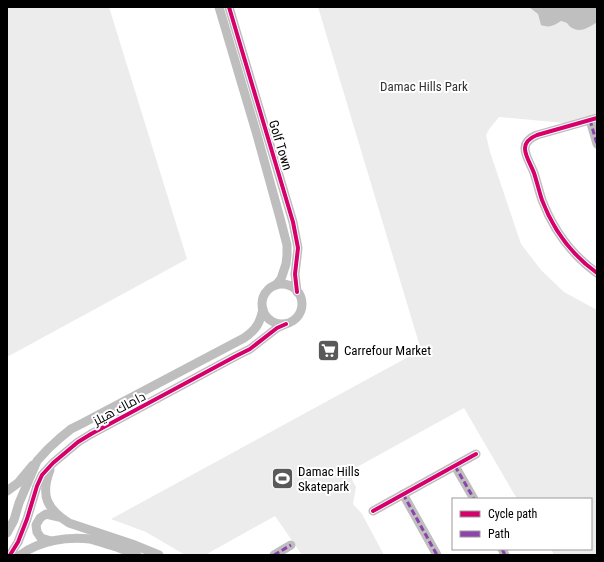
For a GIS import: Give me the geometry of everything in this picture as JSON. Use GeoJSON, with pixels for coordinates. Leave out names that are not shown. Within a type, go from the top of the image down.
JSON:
{"type":"FeatureCollection","features":[{"type":"Feature","properties":{"kind":"street","name":"Golf Town"},"geometry":{"type":"LineString","coordinates":[[219,7],[287,245],[286,264],[281,279],[276,285]]}},
{"type":"Feature","properties":{"kind":"street","name":"Golf Town"},"geometry":{"type":"LineString","coordinates":[[229,7],[293,222],[298,248],[295,274],[298,292]]}},
{"type":"Feature","properties":{"kind":"street"},"geometry":{"type":"LineString","coordinates":[[597,144],[593,119],[533,136],[525,146],[525,153],[534,172],[546,210],[563,238],[577,256],[597,273]]}},
{"type":"Feature","properties":{"kind":"street"},"geometry":{"type":"LineString","coordinates":[[282,284],[288,285],[298,292],[302,305],[301,311],[295,320],[286,324],[278,324],[271,321],[266,316],[263,309],[263,299],[265,294],[272,287],[282,284]]}},
{"type":"Feature","properties":{"kind":"street","name":"داماك هيلز"},"geometry":{"type":"LineString","coordinates":[[7,533],[14,520],[19,503],[37,461],[48,449],[71,429],[252,333],[261,318],[263,309]]}},
{"type":"Feature","properties":{"kind":"street","name":"داماك هيلز"},"geometry":{"type":"LineString","coordinates":[[10,555],[18,542],[42,475],[53,463],[78,442],[250,349],[277,328],[286,324]]}},
{"type":"Feature","properties":{"kind":"street"},"geometry":{"type":"LineString","coordinates":[[373,511],[476,454]]}},
{"type":"Feature","properties":{"kind":"street"},"geometry":{"type":"LineString","coordinates":[[7,491],[18,484],[37,461]]}},
{"type":"Feature","properties":{"kind":"street"},"geometry":{"type":"LineString","coordinates":[[53,463],[45,485],[48,503],[56,513],[69,523],[132,544],[158,555]]}},
{"type":"Feature","properties":{"kind":"street"},"geometry":{"type":"LineString","coordinates":[[455,466],[473,498]]}},
{"type":"Feature","properties":{"kind":"street"},"geometry":{"type":"LineString","coordinates":[[403,494],[437,555]]}},
{"type":"Feature","properties":{"kind":"street"},"geometry":{"type":"LineString","coordinates":[[51,541],[41,538],[37,532],[36,525],[40,518],[46,514],[61,517]]}},
{"type":"Feature","properties":{"kind":"street"},"geometry":{"type":"LineString","coordinates":[[20,555],[28,549],[51,541],[63,539],[90,539],[130,551],[137,555]]}},
{"type":"Feature","properties":{"kind":"street"},"geometry":{"type":"LineString","coordinates":[[274,555],[291,545]]}},
{"type":"Feature","properties":{"kind":"green space"},"geometry":{"type":"Polygon","coordinates":[[[7,7],[109,7],[187,259],[7,357],[7,7]]]}},
{"type":"Feature","properties":{"kind":"green space","name":"Damac Hills Park"},"geometry":{"type":"Polygon","coordinates":[[[318,7],[597,7],[597,126],[499,117],[486,135],[490,152],[521,244],[541,270],[564,292],[597,310],[597,555],[554,555],[552,550],[592,550],[592,498],[516,498],[464,408],[348,472],[356,487],[353,504],[362,514],[384,555],[302,555],[275,516],[205,555],[185,555],[146,532],[111,519],[421,350],[318,7]]]}},
{"type":"Feature","properties":{"kind":"shaded area"},"geometry":{"type":"Polygon","coordinates":[[[529,7],[597,7],[597,22],[582,30],[572,28],[567,23],[561,21],[551,26],[544,26],[541,25],[538,14],[529,7]]]}},
{"type":"Feature","properties":{"kind":"marked path"},"geometry":{"type":"LineString","coordinates":[[590,120],[597,144]]}},
{"type":"Feature","properties":{"kind":"marked path"},"geometry":{"type":"LineString","coordinates":[[455,466],[473,498]]}},
{"type":"Feature","properties":{"kind":"marked path"},"geometry":{"type":"LineString","coordinates":[[403,494],[437,555]]}},
{"type":"Feature","properties":{"kind":"marked path"},"geometry":{"type":"LineString","coordinates":[[274,555],[291,545]]}},
{"type":"Feature","properties":{"kind":"marked path"},"geometry":{"type":"LineString","coordinates":[[502,550],[505,555]]}},
{"type":"Feature","properties":{"kind":"cycle path"},"geometry":{"type":"LineString","coordinates":[[229,7],[293,222],[298,248],[295,274],[297,292]]}},
{"type":"Feature","properties":{"kind":"cycle path"},"geometry":{"type":"LineString","coordinates":[[597,118],[537,135],[530,139],[525,147],[525,152],[534,173],[546,211],[564,241],[579,258],[597,273]]}},
{"type":"Feature","properties":{"kind":"cycle path"},"geometry":{"type":"LineString","coordinates":[[10,555],[18,542],[42,475],[53,463],[78,442],[250,349],[277,328],[286,324]]}},
{"type":"Feature","properties":{"kind":"cycle path"},"geometry":{"type":"LineString","coordinates":[[373,511],[476,454]]}},
{"type":"Feature","properties":{"kind":"place","name":"Carrefour Market"},"geometry":{"type":"Point","coordinates":[329,350]}},
{"type":"Feature","properties":{"kind":"place","name":"Damac Hills Skatepark"},"geometry":{"type":"Point","coordinates":[282,478]}}]}
